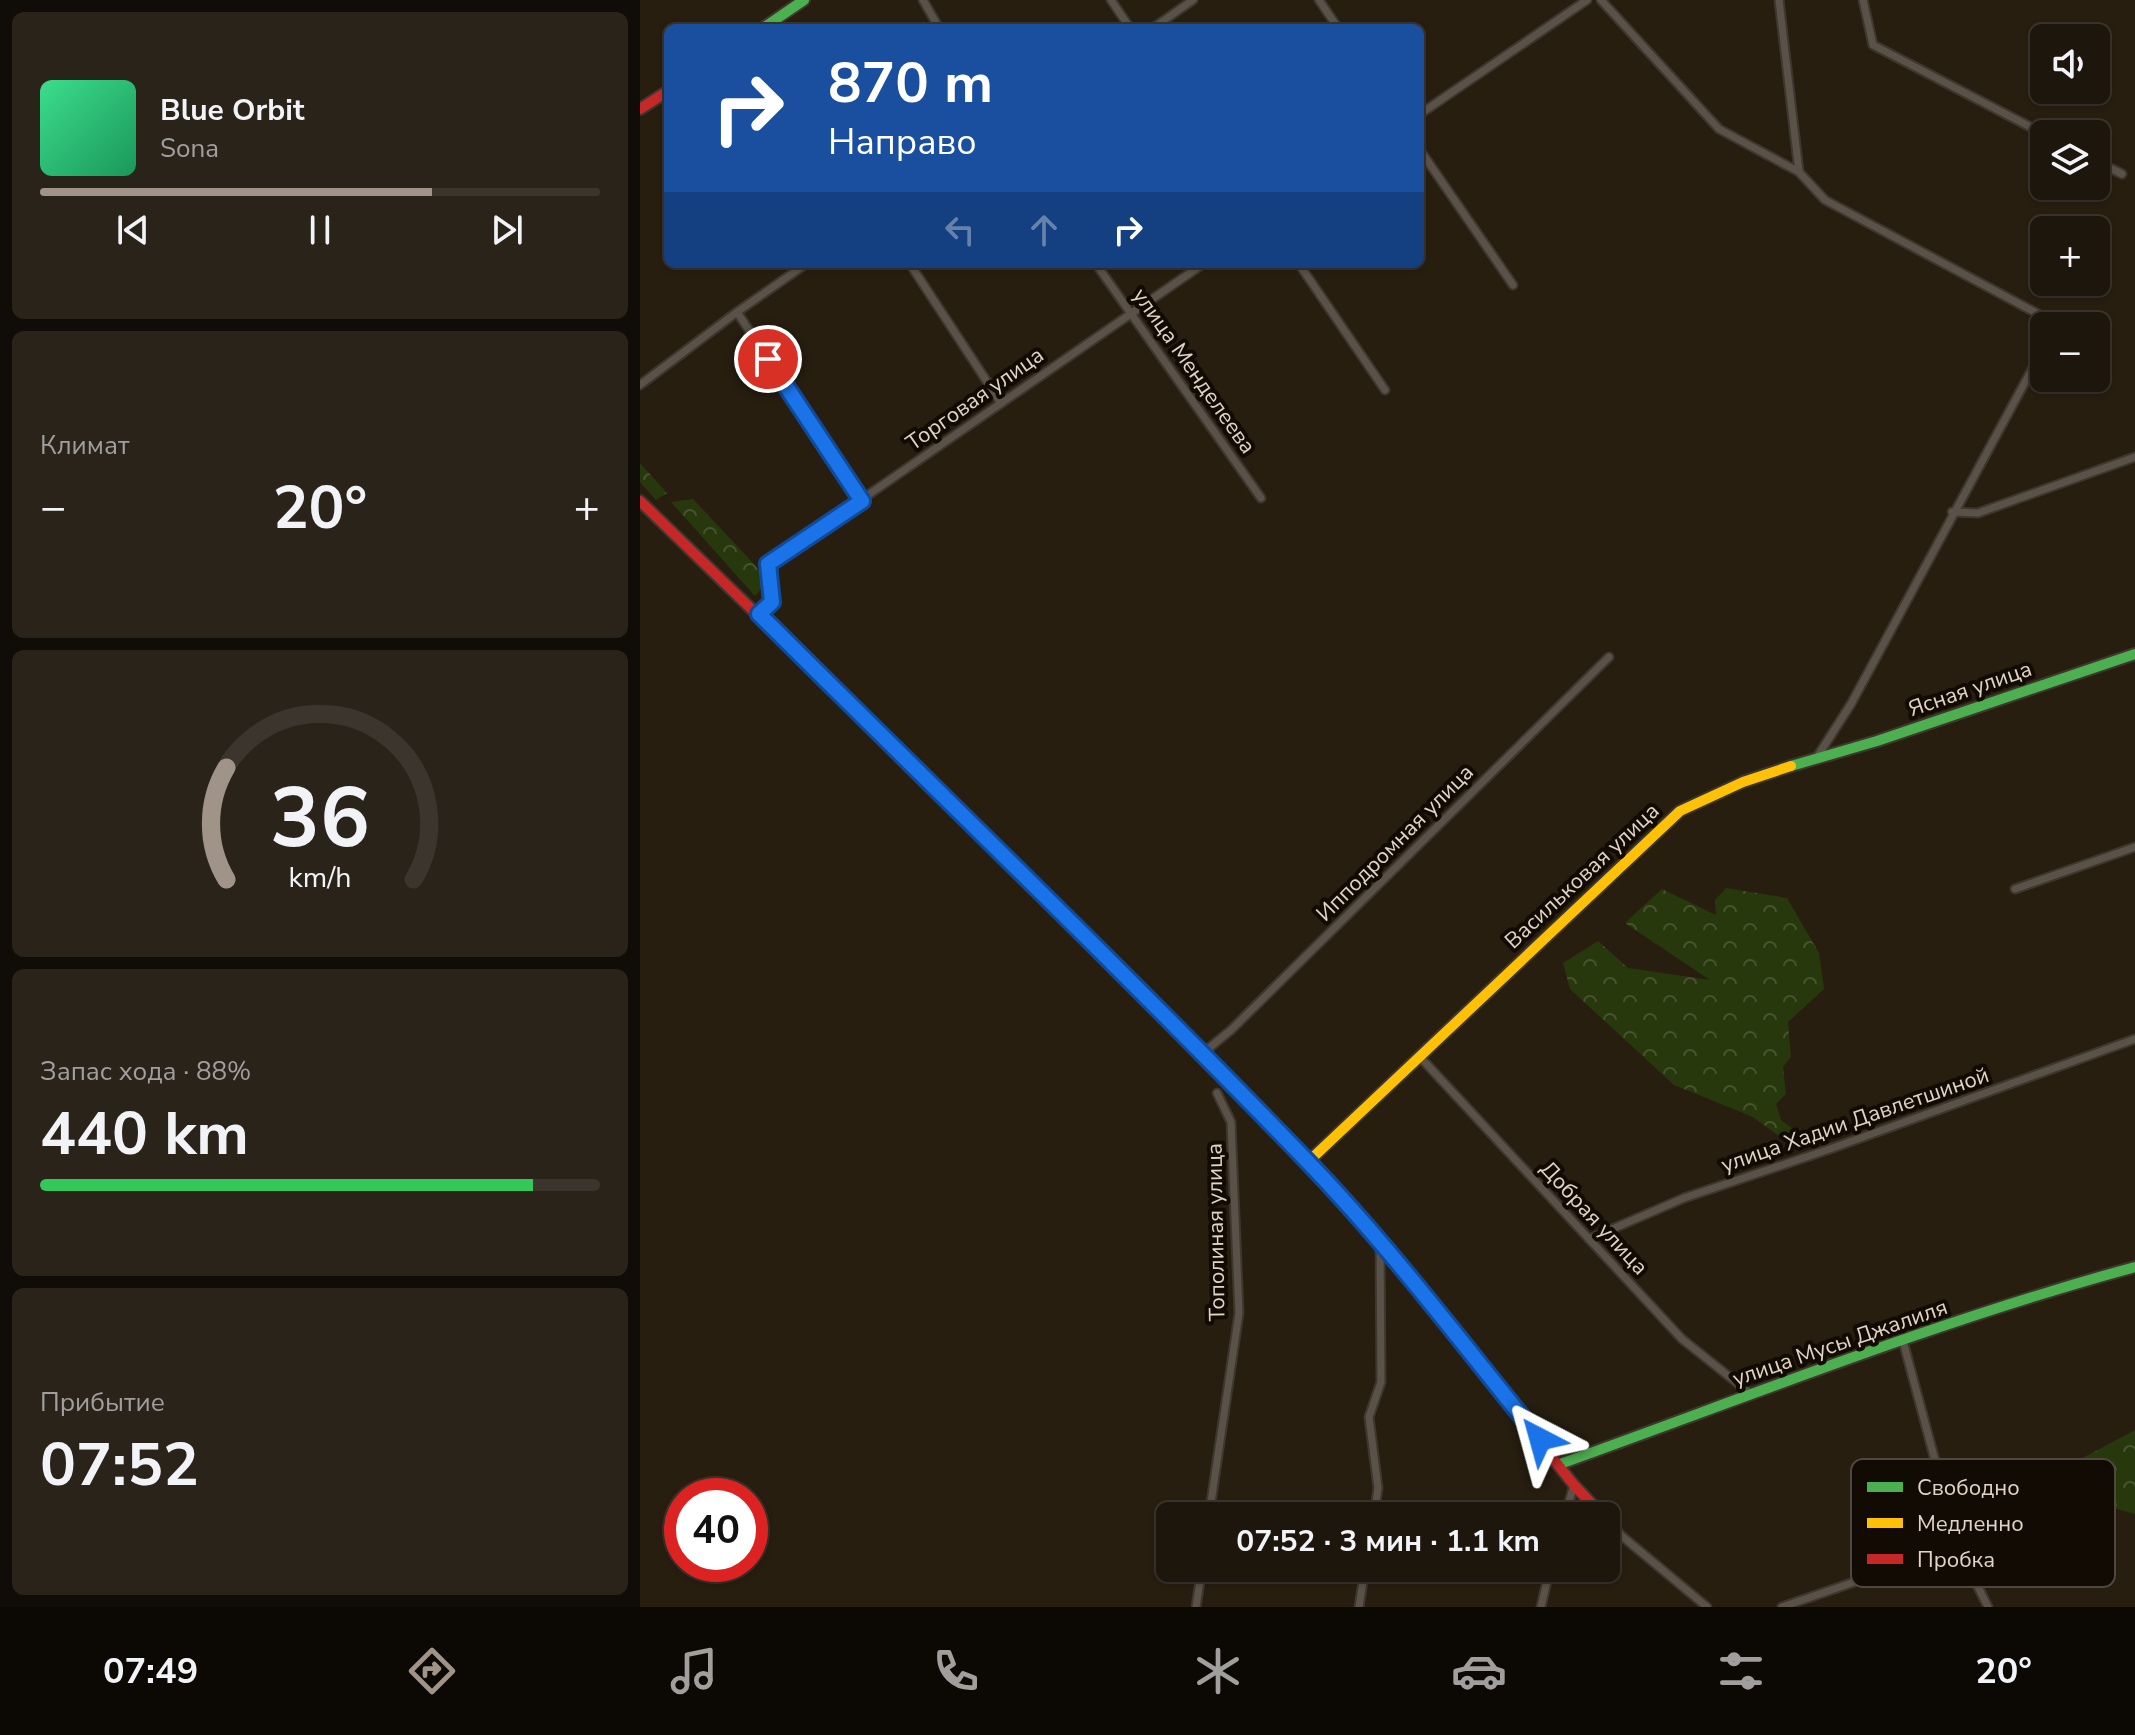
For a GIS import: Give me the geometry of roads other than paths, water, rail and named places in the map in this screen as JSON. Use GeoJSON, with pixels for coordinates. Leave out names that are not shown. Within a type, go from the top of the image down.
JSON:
{"type":"FeatureCollection","features":[{"type":"Feature","properties":{"kind":"street"},"geometry":{"type":"LineString","coordinates":[[769,24],[804,0]]}},
{"type":"Feature","properties":{"kind":"street"},"geometry":{"type":"LineString","coordinates":[[923,0],[937,24]]}},
{"type":"Feature","properties":{"kind":"street"},"geometry":{"type":"LineString","coordinates":[[1111,0],[1127,24]]}},
{"type":"Feature","properties":{"kind":"street"},"geometry":{"type":"LineString","coordinates":[[1159,24],[1193,0]]}},
{"type":"Feature","properties":{"kind":"street"},"geometry":{"type":"LineString","coordinates":[[1319,0],[1335,24]]}},
{"type":"Feature","properties":{"kind":"street"},"geometry":{"type":"LineString","coordinates":[[1424,111],[1587,0]]}},
{"type":"Feature","properties":{"kind":"street"},"geometry":{"type":"LineString","coordinates":[[1601,0],[1719,129],[1799,172],[1825,200],[2032,312]]}},
{"type":"Feature","properties":{"kind":"street"},"geometry":{"type":"LineString","coordinates":[[1779,0],[1799,172]]}},
{"type":"Feature","properties":{"kind":"street"},"geometry":{"type":"LineString","coordinates":[[1864,0],[1873,45],[2030,127]]}},
{"type":"Feature","properties":{"kind":"street"},"geometry":{"type":"LineString","coordinates":[[640,109],[664,94]]}},
{"type":"Feature","properties":{"kind":"street"},"geometry":{"type":"LineString","coordinates":[[1424,156],[1513,285]]}},
{"type":"Feature","properties":{"kind":"street"},"geometry":{"type":"LineString","coordinates":[[2110,168],[2122,174]]}},
{"type":"Feature","properties":{"kind":"street"},"geometry":{"type":"LineString","coordinates":[[640,385],[800,268]]}},
{"type":"Feature","properties":{"kind":"street"},"geometry":{"type":"LineString","coordinates":[[913,268],[1001,403]]}},
{"type":"Feature","properties":{"kind":"street","name":"улица Менделеева"},"geometry":{"type":"LineString","coordinates":[[1099,268],[1261,498]]}},
{"type":"Feature","properties":{"kind":"street","name":"Торговая улица"},"geometry":{"type":"LineString","coordinates":[[759,614],[772,602],[768,564],[1197,268]]}},
{"type":"Feature","properties":{"kind":"street"},"geometry":{"type":"LineString","coordinates":[[1302,268],[1385,390]]}},
{"type":"Feature","properties":{"kind":"street"},"geometry":{"type":"LineString","coordinates":[[737,312],[862,501]]}},
{"type":"Feature","properties":{"kind":"street"},"geometry":{"type":"LineString","coordinates":[[1817,757],[1851,704],[2030,372]]}},
{"type":"Feature","properties":{"kind":"street"},"geometry":{"type":"LineString","coordinates":[[1952,512],[1978,513],[2135,457]]}},
{"type":"Feature","properties":{"kind":"street"},"geometry":{"type":"LineString","coordinates":[[640,501],[759,614],[1203,1053],[1308,1162],[1380,1242],[1590,1502]]}},
{"type":"Feature","properties":{"kind":"street","name":"Ясная улица"},"geometry":{"type":"LineString","coordinates":[[1817,757],[1877,741],[2135,654]]}},
{"type":"Feature","properties":{"kind":"street","name":"Ипподромная улица"},"geometry":{"type":"LineString","coordinates":[[1203,1053],[1231,1030],[1609,657]]}},
{"type":"Feature","properties":{"kind":"street","name":"Васильковая улица"},"geometry":{"type":"LineString","coordinates":[[1308,1162],[1680,811],[1743,782],[1817,757]]}},
{"type":"Feature","properties":{"kind":"street"},"geometry":{"type":"LineString","coordinates":[[2015,889],[2135,847]]}},
{"type":"Feature","properties":{"kind":"street","name":"улица Хадии Давлетшиной"},"geometry":{"type":"LineString","coordinates":[[1589,1239],[1684,1198],[2135,1039]]}},
{"type":"Feature","properties":{"kind":"street","name":"Добрая улица"},"geometry":{"type":"LineString","coordinates":[[1420,1057],[1682,1339],[1751,1394]]}},
{"type":"Feature","properties":{"kind":"street","name":"Тополиная улица"},"geometry":{"type":"LineString","coordinates":[[1211,1502],[1239,1313],[1231,1122],[1217,1093]]}},
{"type":"Feature","properties":{"kind":"street"},"geometry":{"type":"LineString","coordinates":[[1376,1502],[1378,1488],[1369,1417],[1381,1382],[1380,1242]]}},
{"type":"Feature","properties":{"kind":"street","name":"улица Мусы Джалиля"},"geometry":{"type":"LineString","coordinates":[[1560,1464],[1903,1341],[2135,1267]]}},
{"type":"Feature","properties":{"kind":"street"},"geometry":{"type":"LineString","coordinates":[[1903,1341],[1935,1459]]}},
{"type":"Feature","properties":{"kind":"street"},"geometry":{"type":"LineString","coordinates":[[1569,1502],[1574,1485]]}},
{"type":"Feature","properties":{"kind":"street"},"geometry":{"type":"LineString","coordinates":[[1620,1534],[1707,1607]]}},
{"type":"Feature","properties":{"kind":"street"},"geometry":{"type":"LineString","coordinates":[[1196,1607],[1200,1582]]}},
{"type":"Feature","properties":{"kind":"street"},"geometry":{"type":"LineString","coordinates":[[1359,1607],[1363,1582]]}},
{"type":"Feature","properties":{"kind":"street"},"geometry":{"type":"LineString","coordinates":[[1541,1607],[1547,1582]]}},
{"type":"Feature","properties":{"kind":"street"},"geometry":{"type":"LineString","coordinates":[[1782,1607],[1851,1583]]}},
{"type":"Feature","properties":{"kind":"street"},"geometry":{"type":"LineString","coordinates":[[1978,1587],[1988,1607]]}}]}
